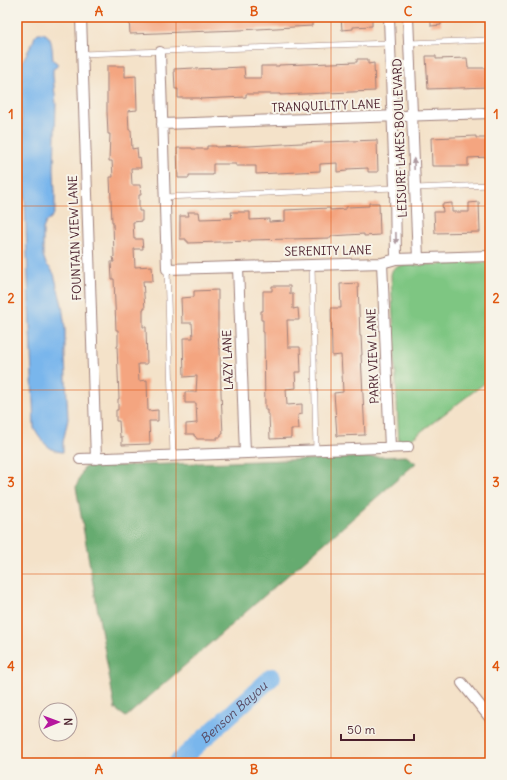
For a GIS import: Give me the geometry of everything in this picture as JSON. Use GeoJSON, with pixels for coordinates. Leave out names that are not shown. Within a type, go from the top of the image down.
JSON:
{"type":"FeatureCollection","features":[{"type":"Feature","properties":{"kind":"street","name":"FOUNTAIN VIEW LANE"},"geometry":{"type":"LineString","coordinates":[[81,17],[96,459]]}},
{"type":"Feature","properties":{"kind":"street","name":"LEISURE LAKES BOULEVARD"},"geometry":{"type":"LineString","coordinates":[[389,17],[396,259]]}},
{"type":"Feature","properties":{"kind":"street","name":"LEISURE LAKES BOULEVARD"},"geometry":{"type":"LineString","coordinates":[[408,17],[418,259]]}},
{"type":"Feature","properties":{"kind":"street"},"geometry":{"type":"LineString","coordinates":[[160,52],[167,268]]}},
{"type":"Feature","properties":{"kind":"street","name":"TRANQUILITY LANE"},"geometry":{"type":"LineString","coordinates":[[162,124],[490,113]]}},
{"type":"Feature","properties":{"kind":"street","name":"SERENITY LANE"},"geometry":{"type":"LineString","coordinates":[[167,268],[382,263],[396,259],[490,256]]}},
{"type":"Feature","properties":{"kind":"street","name":"PARK VIEW LANE"},"geometry":{"type":"LineString","coordinates":[[382,263],[390,448]]}},
{"type":"Feature","properties":{"kind":"street","name":"LAZY LANE"},"geometry":{"type":"LineString","coordinates":[[238,267],[245,453]]}},
{"type":"Feature","properties":{"kind":"street"},"geometry":{"type":"LineString","coordinates":[[80,459],[408,447]]}},
{"type":"Feature","properties":{"kind":"street"},"geometry":{"type":"LineString","coordinates":[[462,683],[490,718]]}},
{"type":"Feature","properties":{"kind":"lane"},"geometry":{"type":"LineString","coordinates":[[409,43],[490,40]]}},
{"type":"Feature","properties":{"kind":"lane"},"geometry":{"type":"LineString","coordinates":[[82,54],[390,43]]}},
{"type":"Feature","properties":{"kind":"lane"},"geometry":{"type":"LineString","coordinates":[[415,188],[490,185]]}},
{"type":"Feature","properties":{"kind":"lane"},"geometry":{"type":"LineString","coordinates":[[164,197],[395,188]]}},
{"type":"Feature","properties":{"kind":"lane"},"geometry":{"type":"LineString","coordinates":[[312,265],[316,451]]}},
{"type":"Feature","properties":{"kind":"lane"},"geometry":{"type":"LineString","coordinates":[[167,268],[173,456]]}},
{"type":"Feature","properties":{"kind":"green space"},"geometry":{"type":"Polygon","coordinates":[[[490,262],[490,379],[406,443],[399,443],[392,271],[400,266],[490,262]]]}},
{"type":"Feature","properties":{"kind":"green space"},"geometry":{"type":"Polygon","coordinates":[[[406,456],[416,463],[126,717],[115,709],[76,487],[84,467],[406,456]]]}},
{"type":"Feature","properties":{"kind":"water"},"geometry":{"type":"Polygon","coordinates":[[[38,33],[48,36],[52,45],[53,60],[58,66],[53,69],[56,104],[54,169],[55,210],[53,216],[46,222],[43,229],[43,255],[46,264],[54,274],[62,305],[65,328],[68,419],[63,442],[63,452],[49,447],[34,428],[20,75],[22,62],[38,33]]]}},
{"type":"Feature","properties":{"kind":"building"},"geometry":{"type":"Polygon","coordinates":[[[129,17],[312,17],[312,26],[130,34],[129,17]]]}},
{"type":"Feature","properties":{"kind":"building"},"geometry":{"type":"Polygon","coordinates":[[[341,17],[372,17],[372,26],[353,27],[353,29],[342,30],[341,17]]]}},
{"type":"Feature","properties":{"kind":"building"},"geometry":{"type":"Polygon","coordinates":[[[431,17],[441,17],[441,25],[431,26],[431,17]]]}},
{"type":"Feature","properties":{"kind":"building"},"geometry":{"type":"Polygon","coordinates":[[[426,56],[436,56],[436,59],[467,58],[468,68],[490,68],[490,87],[428,89],[426,56]]]}},
{"type":"Feature","properties":{"kind":"building"},"geometry":{"type":"Polygon","coordinates":[[[357,59],[368,59],[368,64],[374,63],[375,91],[280,95],[246,94],[246,97],[200,99],[178,98],[178,89],[175,89],[174,69],[244,67],[245,78],[261,78],[261,66],[357,62],[357,59]]]}},
{"type":"Feature","properties":{"kind":"building"},"geometry":{"type":"Polygon","coordinates":[[[107,66],[125,66],[125,77],[136,76],[137,110],[128,111],[132,149],[137,148],[141,168],[131,168],[132,185],[140,185],[141,195],[139,195],[139,211],[142,211],[142,221],[133,222],[134,239],[142,239],[143,249],[134,249],[135,267],[152,266],[153,281],[143,281],[145,309],[143,309],[143,327],[146,327],[147,364],[138,364],[139,381],[147,380],[148,411],[158,410],[158,421],[149,421],[150,444],[122,445],[119,421],[116,421],[116,410],[118,410],[119,399],[117,346],[118,330],[116,330],[114,279],[112,279],[111,262],[114,262],[114,257],[110,177],[113,177],[112,161],[109,161],[110,134],[108,134],[107,112],[107,66]]]}},
{"type":"Feature","properties":{"kind":"building"},"geometry":{"type":"Polygon","coordinates":[[[476,136],[476,138],[490,138],[490,157],[468,158],[468,166],[432,166],[431,138],[476,136]]]}},
{"type":"Feature","properties":{"kind":"building"},"geometry":{"type":"Polygon","coordinates":[[[377,140],[378,172],[368,172],[368,168],[347,169],[347,171],[337,172],[337,163],[320,164],[320,171],[256,174],[256,166],[213,164],[213,175],[189,175],[189,178],[178,178],[177,148],[207,149],[207,146],[249,146],[377,140]]]}},
{"type":"Feature","properties":{"kind":"building"},"geometry":{"type":"Polygon","coordinates":[[[479,202],[480,232],[435,233],[434,212],[443,212],[442,204],[452,203],[452,212],[469,212],[469,203],[479,202]]]}},
{"type":"Feature","properties":{"kind":"building"},"geometry":{"type":"Polygon","coordinates":[[[369,203],[379,203],[380,235],[364,236],[364,234],[331,236],[331,238],[188,243],[186,239],[180,239],[180,216],[189,216],[188,212],[199,212],[200,219],[232,218],[231,212],[250,212],[250,220],[269,219],[269,222],[285,221],[285,210],[330,208],[330,210],[346,209],[346,207],[369,206],[369,203]]]}},
{"type":"Feature","properties":{"kind":"building"},"geometry":{"type":"Polygon","coordinates":[[[358,283],[365,435],[337,436],[334,393],[343,392],[341,355],[332,356],[331,308],[341,308],[340,284],[358,283]]]}},
{"type":"Feature","properties":{"kind":"building"},"geometry":{"type":"Polygon","coordinates":[[[272,286],[290,286],[290,294],[293,294],[293,309],[298,308],[299,320],[287,320],[288,347],[300,347],[301,372],[295,372],[296,388],[286,389],[287,405],[302,404],[302,414],[298,415],[299,429],[291,429],[291,438],[270,439],[269,414],[267,414],[267,410],[265,410],[264,332],[263,320],[261,320],[261,311],[263,311],[263,291],[272,291],[272,286]]]}},
{"type":"Feature","properties":{"kind":"building"},"geometry":{"type":"Polygon","coordinates":[[[218,290],[218,333],[220,348],[223,434],[221,434],[221,437],[217,437],[217,439],[197,439],[194,434],[186,434],[186,424],[197,423],[196,403],[185,403],[185,392],[196,392],[197,376],[184,377],[183,338],[193,338],[192,323],[182,323],[181,298],[194,297],[194,291],[218,290]]]}},
{"type":"Feature","properties":{"kind":"waterway","name":"Benson Bayou"},"geometry":{"type":"LineString","coordinates":[[177,763],[272,677]]}}]}
